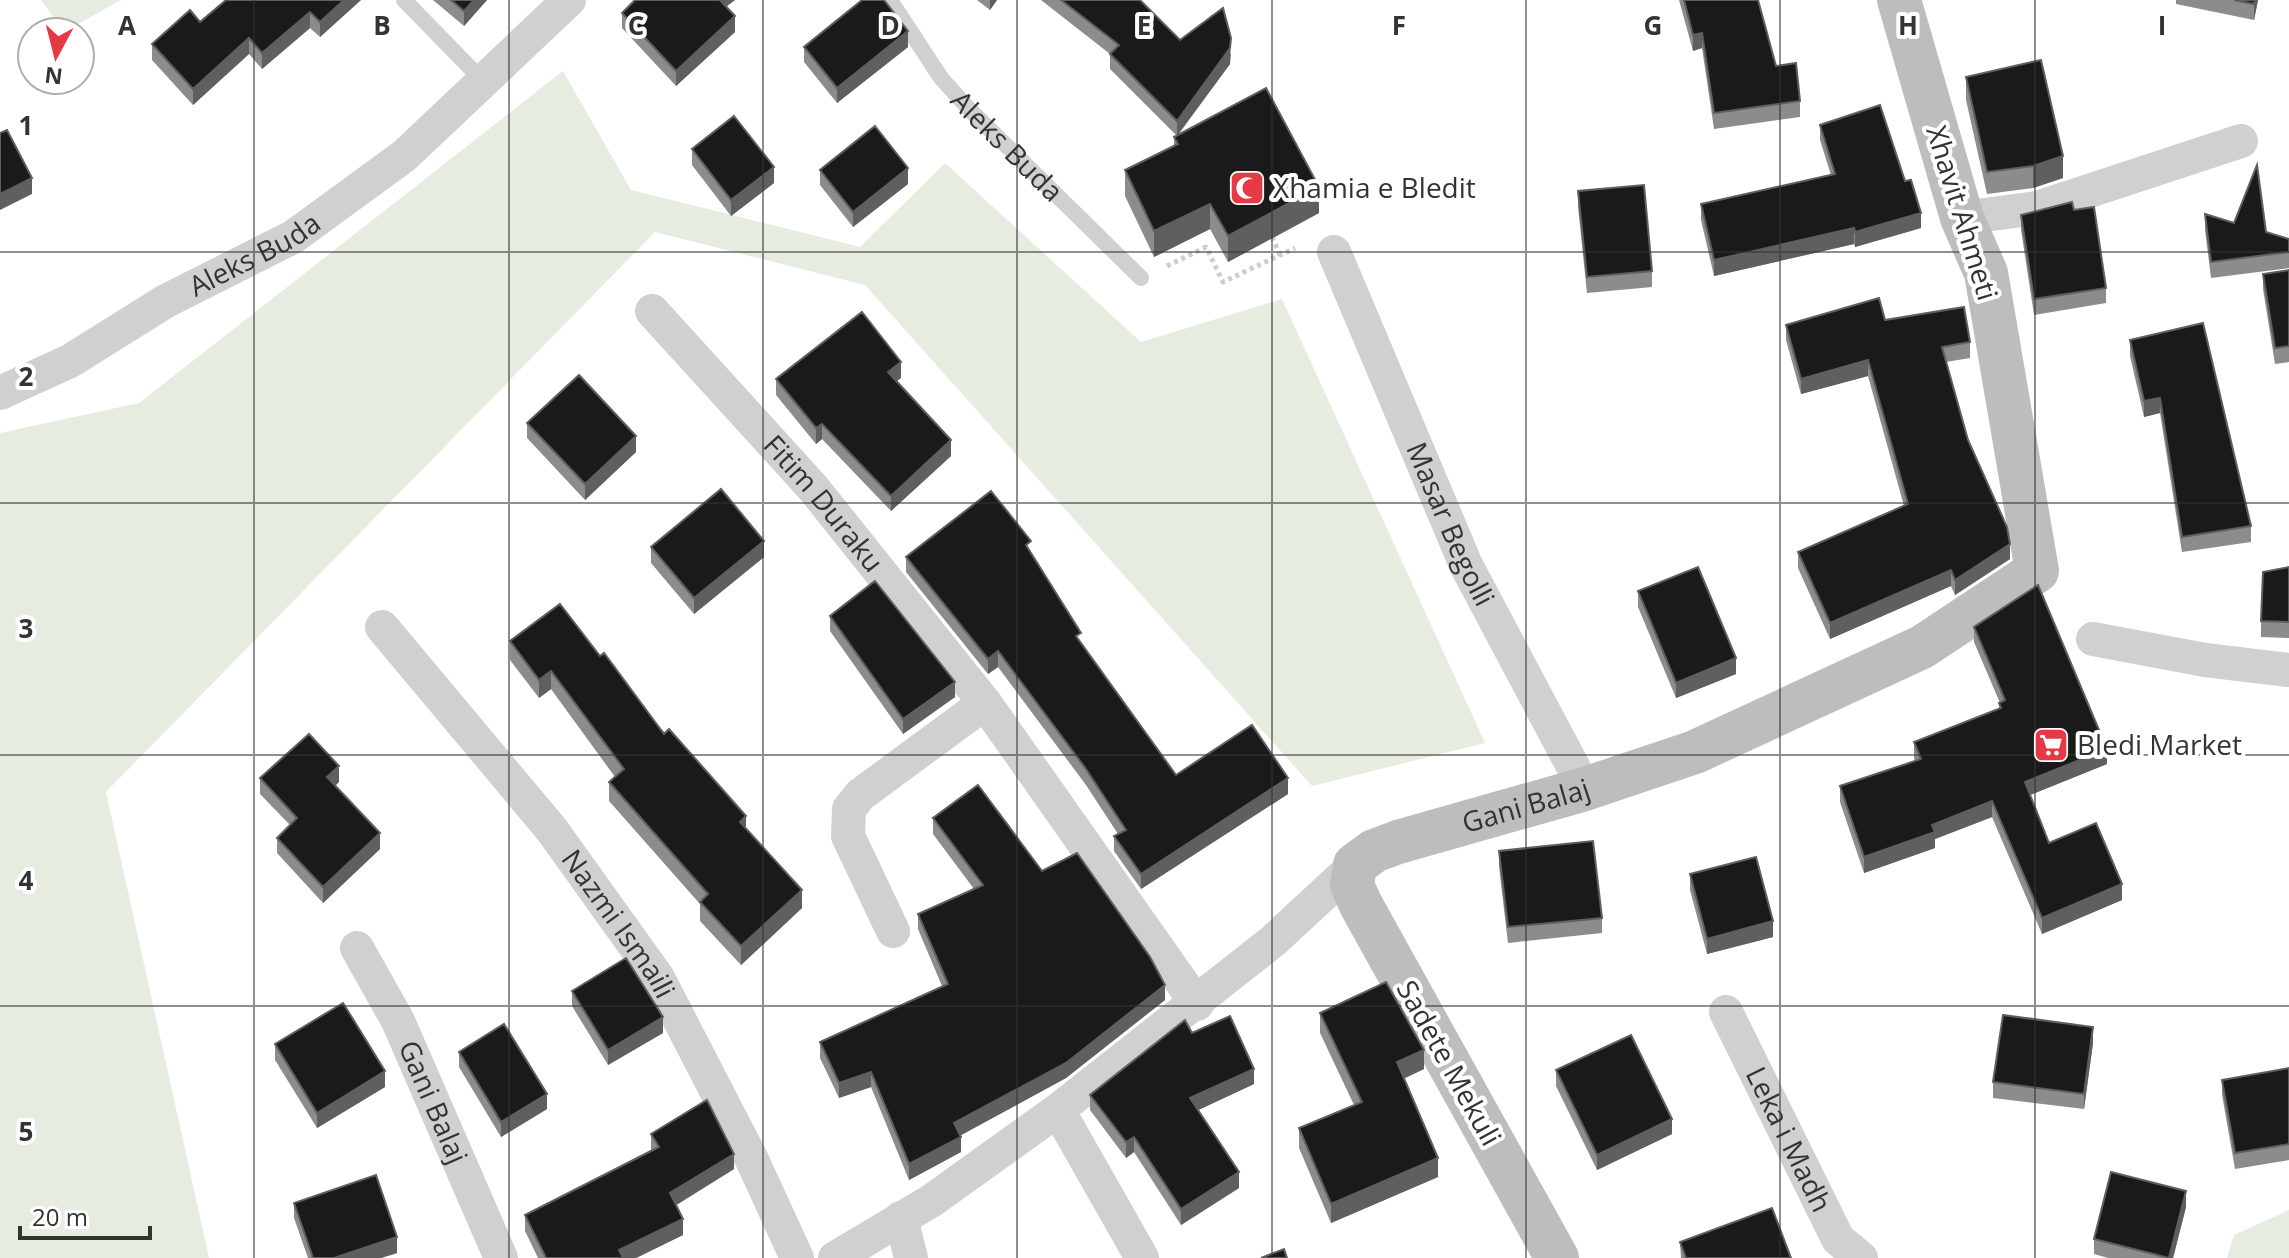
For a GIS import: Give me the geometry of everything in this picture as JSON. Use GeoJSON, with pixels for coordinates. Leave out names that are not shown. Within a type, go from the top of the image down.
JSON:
{"type":"FeatureCollection","features":[{"type":"Feature","properties":{"kind":"street","name":"Aleks Buda"},"geometry":{"type":"LineString","coordinates":[[0,393],[70,361],[166,301],[293,237],[404,156],[569,0]]}},
{"type":"Feature","properties":{"kind":"street","name":"Xhavit Ahmeti"},"geometry":{"type":"LineString","coordinates":[[1899,0],[1962,218],[1986,273],[2037,571]]}},
{"type":"Feature","properties":{"kind":"street"},"geometry":{"type":"LineString","coordinates":[[1962,218],[2037,208],[2241,141]]}},
{"type":"Feature","properties":{"kind":"street","name":"Masar Begolli"},"geometry":{"type":"LineString","coordinates":[[1334,252],[1466,565],[1585,789]]}},
{"type":"Feature","properties":{"kind":"street","name":"Fitim Duraku"},"geometry":{"type":"LineString","coordinates":[[652,311],[814,489],[985,703],[1197,1004]]}},
{"type":"Feature","properties":{"kind":"street","name":"Gani Balaj"},"geometry":{"type":"LineString","coordinates":[[835,1258],[901,1218],[1058,1110],[1139,1044],[1197,1004],[1374,851],[1585,789],[1695,752],[1922,647],[2037,571]]}},
{"type":"Feature","properties":{"kind":"street","name":"Nazmi Ismaili"},"geometry":{"type":"LineString","coordinates":[[382,627],[552,830],[658,978],[753,1162],[797,1258]]}},
{"type":"Feature","properties":{"kind":"street"},"geometry":{"type":"LineString","coordinates":[[2093,639],[2205,660],[2289,670]]}},
{"type":"Feature","properties":{"kind":"street"},"geometry":{"type":"LineString","coordinates":[[893,931],[848,836],[849,809],[860,795],[985,703]]}},
{"type":"Feature","properties":{"kind":"street","name":"Sadete Mekuli"},"geometry":{"type":"LineString","coordinates":[[1355,865],[1352,885],[1361,905],[1557,1258]]}},
{"type":"Feature","properties":{"kind":"street","name":"Gani Balaj"},"geometry":{"type":"LineString","coordinates":[[357,948],[398,1021],[501,1258]]}},
{"type":"Feature","properties":{"kind":"street","name":"Leka i Madh"},"geometry":{"type":"LineString","coordinates":[[1726,1012],[1838,1239],[1861,1258]]}},
{"type":"Feature","properties":{"kind":"street"},"geometry":{"type":"LineString","coordinates":[[1058,1110],[1142,1258]]}},
{"type":"Feature","properties":{"kind":"street"},"geometry":{"type":"LineString","coordinates":[[901,1218],[911,1258]]}},
{"type":"Feature","properties":{"kind":"lane"},"geometry":{"type":"LineString","coordinates":[[404,0],[483,81]]}},
{"type":"Feature","properties":{"kind":"lane","name":"Aleks Buda"},"geometry":{"type":"LineString","coordinates":[[890,0],[941,78],[1141,278]]}},
{"type":"Feature","properties":{"kind":"path"},"geometry":{"type":"LineString","coordinates":[[1141,278],[1206,247],[1223,282],[1326,234],[1334,252]]}},
{"type":"Feature","properties":{"kind":"path"},"geometry":{"type":"LineString","coordinates":[[1272,237],[1280,255]]}},
{"type":"Feature","properties":{"kind":"shaded area"},"geometry":{"type":"Polygon","coordinates":[[[41,0],[121,0],[92,16],[52,16],[41,0]]]}},
{"type":"Feature","properties":{"kind":"shaded area"},"geometry":{"type":"Polygon","coordinates":[[[563,71],[631,190],[860,247],[945,163],[1141,342],[1282,299],[1485,743],[1312,786],[865,285],[655,232],[106,792],[209,1258],[0,1258],[0,433],[139,403],[563,71]]]}},
{"type":"Feature","properties":{"kind":"shaded area"},"geometry":{"type":"Polygon","coordinates":[[[2289,1210],[2289,1258],[2227,1258],[2234,1235],[2289,1210]]]}},
{"type":"Feature","properties":{"kind":"building"},"geometry":{"type":"Polygon","coordinates":[[[226,0],[344,0],[320,22],[310,12],[262,53],[249,38],[193,89],[152,44],[190,10],[200,22],[226,0]]]}},
{"type":"Feature","properties":{"kind":"building"},"geometry":{"type":"Polygon","coordinates":[[[451,0],[474,0],[464,11],[451,0]]]}},
{"type":"Feature","properties":{"kind":"building"},"geometry":{"type":"Polygon","coordinates":[[[635,0],[720,0],[735,16],[676,71],[622,13],[635,0]]]}},
{"type":"Feature","properties":{"kind":"building"},"geometry":{"type":"Polygon","coordinates":[[[862,0],[884,0],[908,31],[837,88],[804,47],[862,0]]]}},
{"type":"Feature","properties":{"kind":"building"},"geometry":{"type":"Polygon","coordinates":[[[1061,0],[1140,0],[1180,40],[1223,8],[1231,38],[1230,48],[1177,121],[1110,54],[1119,45],[1061,0]]]}},
{"type":"Feature","properties":{"kind":"building"},"geometry":{"type":"Polygon","coordinates":[[[1684,0],[1758,0],[1776,66],[1796,63],[1800,101],[1714,113],[1702,33],[1693,35],[1684,0]]]}},
{"type":"Feature","properties":{"kind":"building"},"geometry":{"type":"Polygon","coordinates":[[[2234,0],[2255,0],[2254,4],[2234,0]]]}},
{"type":"Feature","properties":{"kind":"building"},"geometry":{"type":"Polygon","coordinates":[[[2041,60],[2063,156],[2033,166],[1987,172],[1966,77],[2041,60]]]}},
{"type":"Feature","properties":{"kind":"building"},"geometry":{"type":"Polygon","coordinates":[[[1266,88],[1319,187],[1228,236],[1210,204],[1154,231],[1125,170],[1178,144],[1174,137],[1266,88]]]}},
{"type":"Feature","properties":{"kind":"building"},"geometry":{"type":"Polygon","coordinates":[[[1880,105],[1905,181],[1911,180],[1921,213],[1855,232],[1854,228],[1714,260],[1701,204],[1835,174],[1820,125],[1880,105]]]}},
{"type":"Feature","properties":{"kind":"building"},"geometry":{"type":"Polygon","coordinates":[[[734,116],[774,167],[731,200],[692,149],[734,116]]]}},
{"type":"Feature","properties":{"kind":"building"},"geometry":{"type":"Polygon","coordinates":[[[875,126],[908,168],[853,212],[820,170],[875,126]]]}},
{"type":"Feature","properties":{"kind":"building"},"geometry":{"type":"Polygon","coordinates":[[[7,130],[32,178],[0,194],[0,133],[7,130]]]}},
{"type":"Feature","properties":{"kind":"building"},"geometry":{"type":"Polygon","coordinates":[[[2257,165],[2266,232],[2289,239],[2289,252],[2211,262],[2205,214],[2234,223],[2257,165]]]}},
{"type":"Feature","properties":{"kind":"building"},"geometry":{"type":"Polygon","coordinates":[[[1644,185],[1652,271],[1587,277],[1578,191],[1644,185]]]}},
{"type":"Feature","properties":{"kind":"building"},"geometry":{"type":"Polygon","coordinates":[[[2072,202],[2074,210],[2094,207],[2106,288],[2034,299],[2021,215],[2072,202]]]}},
{"type":"Feature","properties":{"kind":"building"},"geometry":{"type":"Polygon","coordinates":[[[2289,270],[2289,346],[2275,348],[2263,274],[2289,270]]]}},
{"type":"Feature","properties":{"kind":"building"},"geometry":{"type":"Polygon","coordinates":[[[1879,298],[1885,320],[1964,307],[1970,342],[1942,347],[1968,440],[2007,527],[2010,544],[1955,580],[1951,570],[1830,623],[1798,552],[1908,504],[1868,360],[1801,379],[1786,325],[1879,298]]]}},
{"type":"Feature","properties":{"kind":"building"},"geometry":{"type":"Polygon","coordinates":[[[862,312],[901,362],[888,372],[951,440],[891,496],[822,424],[816,428],[776,379],[862,312]]]}},
{"type":"Feature","properties":{"kind":"building"},"geometry":{"type":"Polygon","coordinates":[[[2203,323],[2251,526],[2182,537],[2160,398],[2144,401],[2130,340],[2203,323]]]}},
{"type":"Feature","properties":{"kind":"building"},"geometry":{"type":"Polygon","coordinates":[[[579,375],[636,436],[585,484],[527,423],[579,375]]]}},
{"type":"Feature","properties":{"kind":"building"},"geometry":{"type":"Polygon","coordinates":[[[721,489],[764,541],[694,598],[651,547],[721,489]]]}},
{"type":"Feature","properties":{"kind":"building"},"geometry":{"type":"Polygon","coordinates":[[[991,491],[1031,541],[1026,545],[1081,633],[1076,636],[1176,775],[1252,725],[1288,778],[1141,874],[1114,836],[1126,830],[1086,769],[998,651],[988,659],[906,557],[991,491]]]}},
{"type":"Feature","properties":{"kind":"building"},"geometry":{"type":"Polygon","coordinates":[[[1698,567],[1736,658],[1676,683],[1638,591],[1698,567]]]}},
{"type":"Feature","properties":{"kind":"building"},"geometry":{"type":"Polygon","coordinates":[[[2289,567],[2289,622],[2261,621],[2263,572],[2289,567]]]}},
{"type":"Feature","properties":{"kind":"building"},"geometry":{"type":"Polygon","coordinates":[[[875,581],[955,682],[903,719],[830,616],[875,581]]]}},
{"type":"Feature","properties":{"kind":"building"},"geometry":{"type":"Polygon","coordinates":[[[2038,585],[2107,749],[2025,782],[2049,843],[2096,823],[2122,884],[2042,918],[1992,801],[1932,825],[1935,832],[1864,857],[1840,786],[1921,759],[1914,742],[2001,708],[1999,703],[2005,700],[1974,627],[2038,585]]]}},
{"type":"Feature","properties":{"kind":"building"},"geometry":{"type":"Polygon","coordinates":[[[560,604],[600,656],[604,653],[664,734],[669,729],[746,816],[740,822],[802,890],[741,946],[700,902],[708,894],[609,782],[624,769],[551,671],[539,680],[510,641],[560,604]]]}},
{"type":"Feature","properties":{"kind":"building"},"geometry":{"type":"Polygon","coordinates":[[[309,734],[339,766],[327,777],[380,833],[323,887],[277,838],[297,818],[260,778],[309,734]]]}},
{"type":"Feature","properties":{"kind":"building"},"geometry":{"type":"Polygon","coordinates":[[[978,785],[1042,871],[1077,853],[1150,957],[1165,985],[1066,1063],[954,1123],[961,1137],[909,1164],[871,1072],[839,1083],[820,1042],[948,984],[918,914],[983,885],[933,818],[978,785]]]}},
{"type":"Feature","properties":{"kind":"building"},"geometry":{"type":"Polygon","coordinates":[[[1593,841],[1602,918],[1508,927],[1499,851],[1593,841]]]}},
{"type":"Feature","properties":{"kind":"building"},"geometry":{"type":"Polygon","coordinates":[[[1756,857],[1773,921],[1707,939],[1690,874],[1756,857]]]}},
{"type":"Feature","properties":{"kind":"building"},"geometry":{"type":"Polygon","coordinates":[[[626,958],[663,1017],[608,1050],[572,991],[626,958]]]}},
{"type":"Feature","properties":{"kind":"building"},"geometry":{"type":"Polygon","coordinates":[[[1386,982],[1424,1050],[1397,1062],[1438,1158],[1331,1204],[1299,1128],[1362,1102],[1320,1013],[1386,982]]]}},
{"type":"Feature","properties":{"kind":"building"},"geometry":{"type":"Polygon","coordinates":[[[343,1003],[385,1071],[317,1113],[275,1044],[343,1003]]]}},
{"type":"Feature","properties":{"kind":"building"},"geometry":{"type":"Polygon","coordinates":[[[2003,1015],[2093,1027],[2084,1094],[1993,1082],[2003,1015]]]}},
{"type":"Feature","properties":{"kind":"building"},"geometry":{"type":"Polygon","coordinates":[[[1230,1016],[1254,1069],[1190,1098],[1239,1172],[1181,1209],[1134,1137],[1126,1142],[1090,1095],[1185,1020],[1192,1033],[1230,1016]]]}},
{"type":"Feature","properties":{"kind":"building"},"geometry":{"type":"Polygon","coordinates":[[[504,1024],[547,1094],[501,1122],[459,1052],[504,1024]]]}},
{"type":"Feature","properties":{"kind":"building"},"geometry":{"type":"Polygon","coordinates":[[[1631,1035],[1672,1119],[1597,1155],[1556,1070],[1631,1035]]]}},
{"type":"Feature","properties":{"kind":"building"},"geometry":{"type":"Polygon","coordinates":[[[2289,1068],[2289,1144],[2235,1153],[2222,1080],[2289,1068]]]}},
{"type":"Feature","properties":{"kind":"building"},"geometry":{"type":"Polygon","coordinates":[[[707,1100],[734,1154],[670,1193],[683,1219],[619,1250],[623,1258],[546,1258],[525,1215],[659,1147],[651,1134],[707,1100]]]}},
{"type":"Feature","properties":{"kind":"building"},"geometry":{"type":"Polygon","coordinates":[[[2111,1172],[2186,1191],[2169,1258],[2094,1239],[2111,1172]]]}},
{"type":"Feature","properties":{"kind":"building"},"geometry":{"type":"Polygon","coordinates":[[[376,1175],[397,1237],[334,1258],[313,1258],[294,1203],[376,1175]]]}},
{"type":"Feature","properties":{"kind":"building"},"geometry":{"type":"Polygon","coordinates":[[[1772,1208],[1791,1258],[1686,1258],[1680,1242],[1772,1208]]]}},
{"type":"Feature","properties":{"kind":"building"},"geometry":{"type":"Polygon","coordinates":[[[1284,1249],[1287,1258],[1261,1258],[1284,1249]]]}},
{"type":"Feature","properties":{"kind":"place","name":"Xhamia e Bledit"},"geometry":{"type":"Point","coordinates":[1247,188]}},
{"type":"Feature","properties":{"kind":"place","name":"Bledi Market"},"geometry":{"type":"Point","coordinates":[2051,745]}}]}
